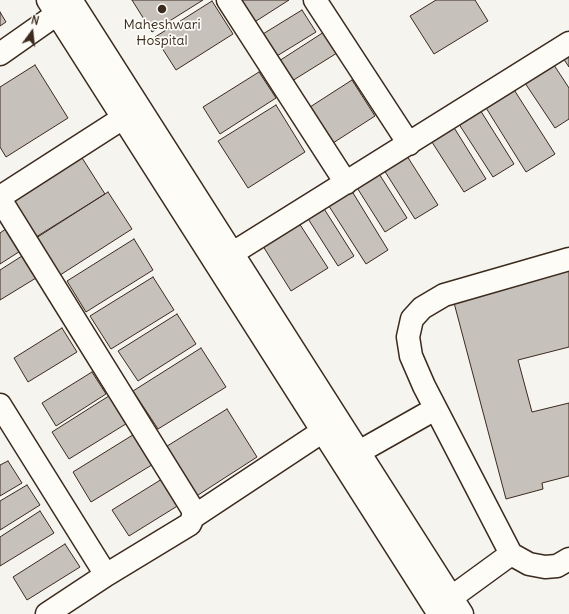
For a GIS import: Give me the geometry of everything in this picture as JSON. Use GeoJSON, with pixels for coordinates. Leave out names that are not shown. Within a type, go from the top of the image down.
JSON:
{"type":"FeatureCollection","features":[{"type":"Feature","properties":{"kind":"street"},"geometry":{"type":"LineString","coordinates":[[228,0],[346,183]]}},
{"type":"Feature","properties":{"kind":"street"},"geometry":{"type":"LineString","coordinates":[[315,0],[409,144]]}},
{"type":"Feature","properties":{"kind":"street"},"geometry":{"type":"LineString","coordinates":[[0,54],[58,5]]}},
{"type":"Feature","properties":{"kind":"street"},"geometry":{"type":"LineString","coordinates":[[58,5],[123,118],[359,452],[451,608]]}},
{"type":"Feature","properties":{"kind":"street"},"geometry":{"type":"LineString","coordinates":[[58,5],[224,259],[323,431],[451,608]]}},
{"type":"Feature","properties":{"kind":"street"},"geometry":{"type":"LineString","coordinates":[[224,259],[569,43]]}},
{"type":"Feature","properties":{"kind":"street"},"geometry":{"type":"LineString","coordinates":[[47,614],[106,575],[190,524],[193,518],[193,510],[0,198],[123,118]]}},
{"type":"Feature","properties":{"kind":"street"},"geometry":{"type":"LineString","coordinates":[[569,259],[444,295],[422,308],[412,319],[408,337],[411,356],[435,410],[510,554],[529,564],[544,567],[557,566],[569,559]]}},
{"type":"Feature","properties":{"kind":"street"},"geometry":{"type":"LineString","coordinates":[[0,405],[106,575]]}},
{"type":"Feature","properties":{"kind":"street"},"geometry":{"type":"LineString","coordinates":[[359,452],[435,410]]}},
{"type":"Feature","properties":{"kind":"street"},"geometry":{"type":"LineString","coordinates":[[193,518],[323,431]]}},
{"type":"Feature","properties":{"kind":"street"},"geometry":{"type":"LineString","coordinates":[[451,608],[510,554]]}},
{"type":"Feature","properties":{"kind":"building"},"geometry":{"type":"Polygon","coordinates":[[[132,0],[203,0],[152,32],[132,0]]]}},
{"type":"Feature","properties":{"kind":"building"},"geometry":{"type":"Polygon","coordinates":[[[238,0],[289,0],[253,23],[238,0]]]}},
{"type":"Feature","properties":{"kind":"building"},"geometry":{"type":"Polygon","coordinates":[[[436,0],[475,0],[488,21],[434,54],[410,16],[436,0]]]}},
{"type":"Feature","properties":{"kind":"building"},"geometry":{"type":"Polygon","coordinates":[[[212,1],[233,34],[176,70],[155,37],[212,1]]]}},
{"type":"Feature","properties":{"kind":"building"},"geometry":{"type":"Polygon","coordinates":[[[302,10],[316,32],[272,59],[258,37],[302,10]]]}},
{"type":"Feature","properties":{"kind":"building"},"geometry":{"type":"Polygon","coordinates":[[[0,12],[6,22],[0,26],[0,12]]]}},
{"type":"Feature","properties":{"kind":"building"},"geometry":{"type":"Polygon","coordinates":[[[324,32],[337,53],[292,81],[279,61],[324,32]]]}},
{"type":"Feature","properties":{"kind":"building"},"geometry":{"type":"Polygon","coordinates":[[[569,49],[569,67],[561,55],[569,49]]]}},
{"type":"Feature","properties":{"kind":"building"},"geometry":{"type":"Polygon","coordinates":[[[552,62],[569,88],[569,119],[555,128],[523,80],[552,62]]]}},
{"type":"Feature","properties":{"kind":"building"},"geometry":{"type":"Polygon","coordinates":[[[35,65],[68,118],[6,157],[0,147],[0,87],[35,65]]]}},
{"type":"Feature","properties":{"kind":"building"},"geometry":{"type":"Polygon","coordinates":[[[259,72],[276,98],[220,134],[203,107],[259,72]]]}},
{"type":"Feature","properties":{"kind":"building"},"geometry":{"type":"Polygon","coordinates":[[[352,80],[375,116],[333,143],[310,107],[352,80]]]}},
{"type":"Feature","properties":{"kind":"building"},"geometry":{"type":"Polygon","coordinates":[[[511,85],[555,154],[526,172],[483,103],[511,85]]]}},
{"type":"Feature","properties":{"kind":"building"},"geometry":{"type":"Polygon","coordinates":[[[276,105],[305,152],[248,188],[218,141],[276,105]]]}},
{"type":"Feature","properties":{"kind":"building"},"geometry":{"type":"Polygon","coordinates":[[[477,105],[514,164],[493,177],[455,118],[477,105]]]}},
{"type":"Feature","properties":{"kind":"building"},"geometry":{"type":"Polygon","coordinates":[[[453,126],[486,179],[464,192],[430,139],[453,126]]]}},
{"type":"Feature","properties":{"kind":"building"},"geometry":{"type":"Polygon","coordinates":[[[77,150],[105,194],[36,237],[8,193],[77,150]]]}},
{"type":"Feature","properties":{"kind":"building"},"geometry":{"type":"Polygon","coordinates":[[[407,156],[438,205],[415,219],[384,170],[407,156]]]}},
{"type":"Feature","properties":{"kind":"building"},"geometry":{"type":"Polygon","coordinates":[[[376,169],[407,218],[385,232],[354,183],[376,169]]]}},
{"type":"Feature","properties":{"kind":"building"},"geometry":{"type":"Polygon","coordinates":[[[350,188],[388,250],[366,264],[327,203],[350,188]]]}},
{"type":"Feature","properties":{"kind":"building"},"geometry":{"type":"Polygon","coordinates":[[[108,192],[132,229],[57,277],[33,240],[108,192]]]}},
{"type":"Feature","properties":{"kind":"building"},"geometry":{"type":"Polygon","coordinates":[[[321,204],[354,256],[338,266],[305,214],[321,204]]]}},
{"type":"Feature","properties":{"kind":"building"},"geometry":{"type":"Polygon","coordinates":[[[297,220],[328,268],[291,291],[261,243],[297,220]]]}},
{"type":"Feature","properties":{"kind":"building"},"geometry":{"type":"Polygon","coordinates":[[[10,226],[25,248],[0,264],[0,233],[10,226]]]}},
{"type":"Feature","properties":{"kind":"building"},"geometry":{"type":"Polygon","coordinates":[[[134,239],[153,270],[86,312],[67,281],[134,239]]]}},
{"type":"Feature","properties":{"kind":"building"},"geometry":{"type":"Polygon","coordinates":[[[22,256],[36,278],[0,300],[0,270],[22,256]]]}},
{"type":"Feature","properties":{"kind":"building"},"geometry":{"type":"Polygon","coordinates":[[[569,269],[569,347],[518,360],[532,412],[569,403],[569,476],[542,483],[543,489],[506,499],[453,299],[569,269]]]}},
{"type":"Feature","properties":{"kind":"building"},"geometry":{"type":"Polygon","coordinates":[[[153,277],[174,310],[111,349],[90,316],[153,277]]]}},
{"type":"Feature","properties":{"kind":"building"},"geometry":{"type":"Polygon","coordinates":[[[177,314],[196,344],[138,381],[118,351],[177,314]]]}},
{"type":"Feature","properties":{"kind":"building"},"geometry":{"type":"Polygon","coordinates":[[[62,328],[77,352],[28,382],[14,358],[62,328]]]}},
{"type":"Feature","properties":{"kind":"building"},"geometry":{"type":"Polygon","coordinates":[[[201,348],[226,387],[158,429],[133,391],[201,348]]]}},
{"type":"Feature","properties":{"kind":"building"},"geometry":{"type":"Polygon","coordinates":[[[92,372],[106,394],[56,426],[42,403],[92,372]]]}},
{"type":"Feature","properties":{"kind":"building"},"geometry":{"type":"Polygon","coordinates":[[[112,394],[129,422],[69,459],[52,432],[112,394]]]}},
{"type":"Feature","properties":{"kind":"building"},"geometry":{"type":"Polygon","coordinates":[[[227,409],[257,457],[195,497],[164,448],[227,409]]]}},
{"type":"Feature","properties":{"kind":"building"},"geometry":{"type":"Polygon","coordinates":[[[136,433],[155,463],[91,502],[73,472],[136,433]]]}},
{"type":"Feature","properties":{"kind":"building"},"geometry":{"type":"Polygon","coordinates":[[[8,461],[22,483],[0,496],[0,465],[8,461]]]}},
{"type":"Feature","properties":{"kind":"building"},"geometry":{"type":"Polygon","coordinates":[[[162,479],[179,505],[129,536],[112,510],[162,479]]]}},
{"type":"Feature","properties":{"kind":"building"},"geometry":{"type":"Polygon","coordinates":[[[27,485],[40,505],[0,530],[0,501],[27,485]]]}},
{"type":"Feature","properties":{"kind":"building"},"geometry":{"type":"Polygon","coordinates":[[[40,511],[54,533],[0,566],[0,537],[40,511]]]}},
{"type":"Feature","properties":{"kind":"building"},"geometry":{"type":"Polygon","coordinates":[[[65,544],[80,567],[27,600],[13,577],[65,544]]]}},
{"type":"Feature","properties":{"kind":"place","name":"Maheshwari Hospital"},"geometry":{"type":"Point","coordinates":[162,9]}}]}
